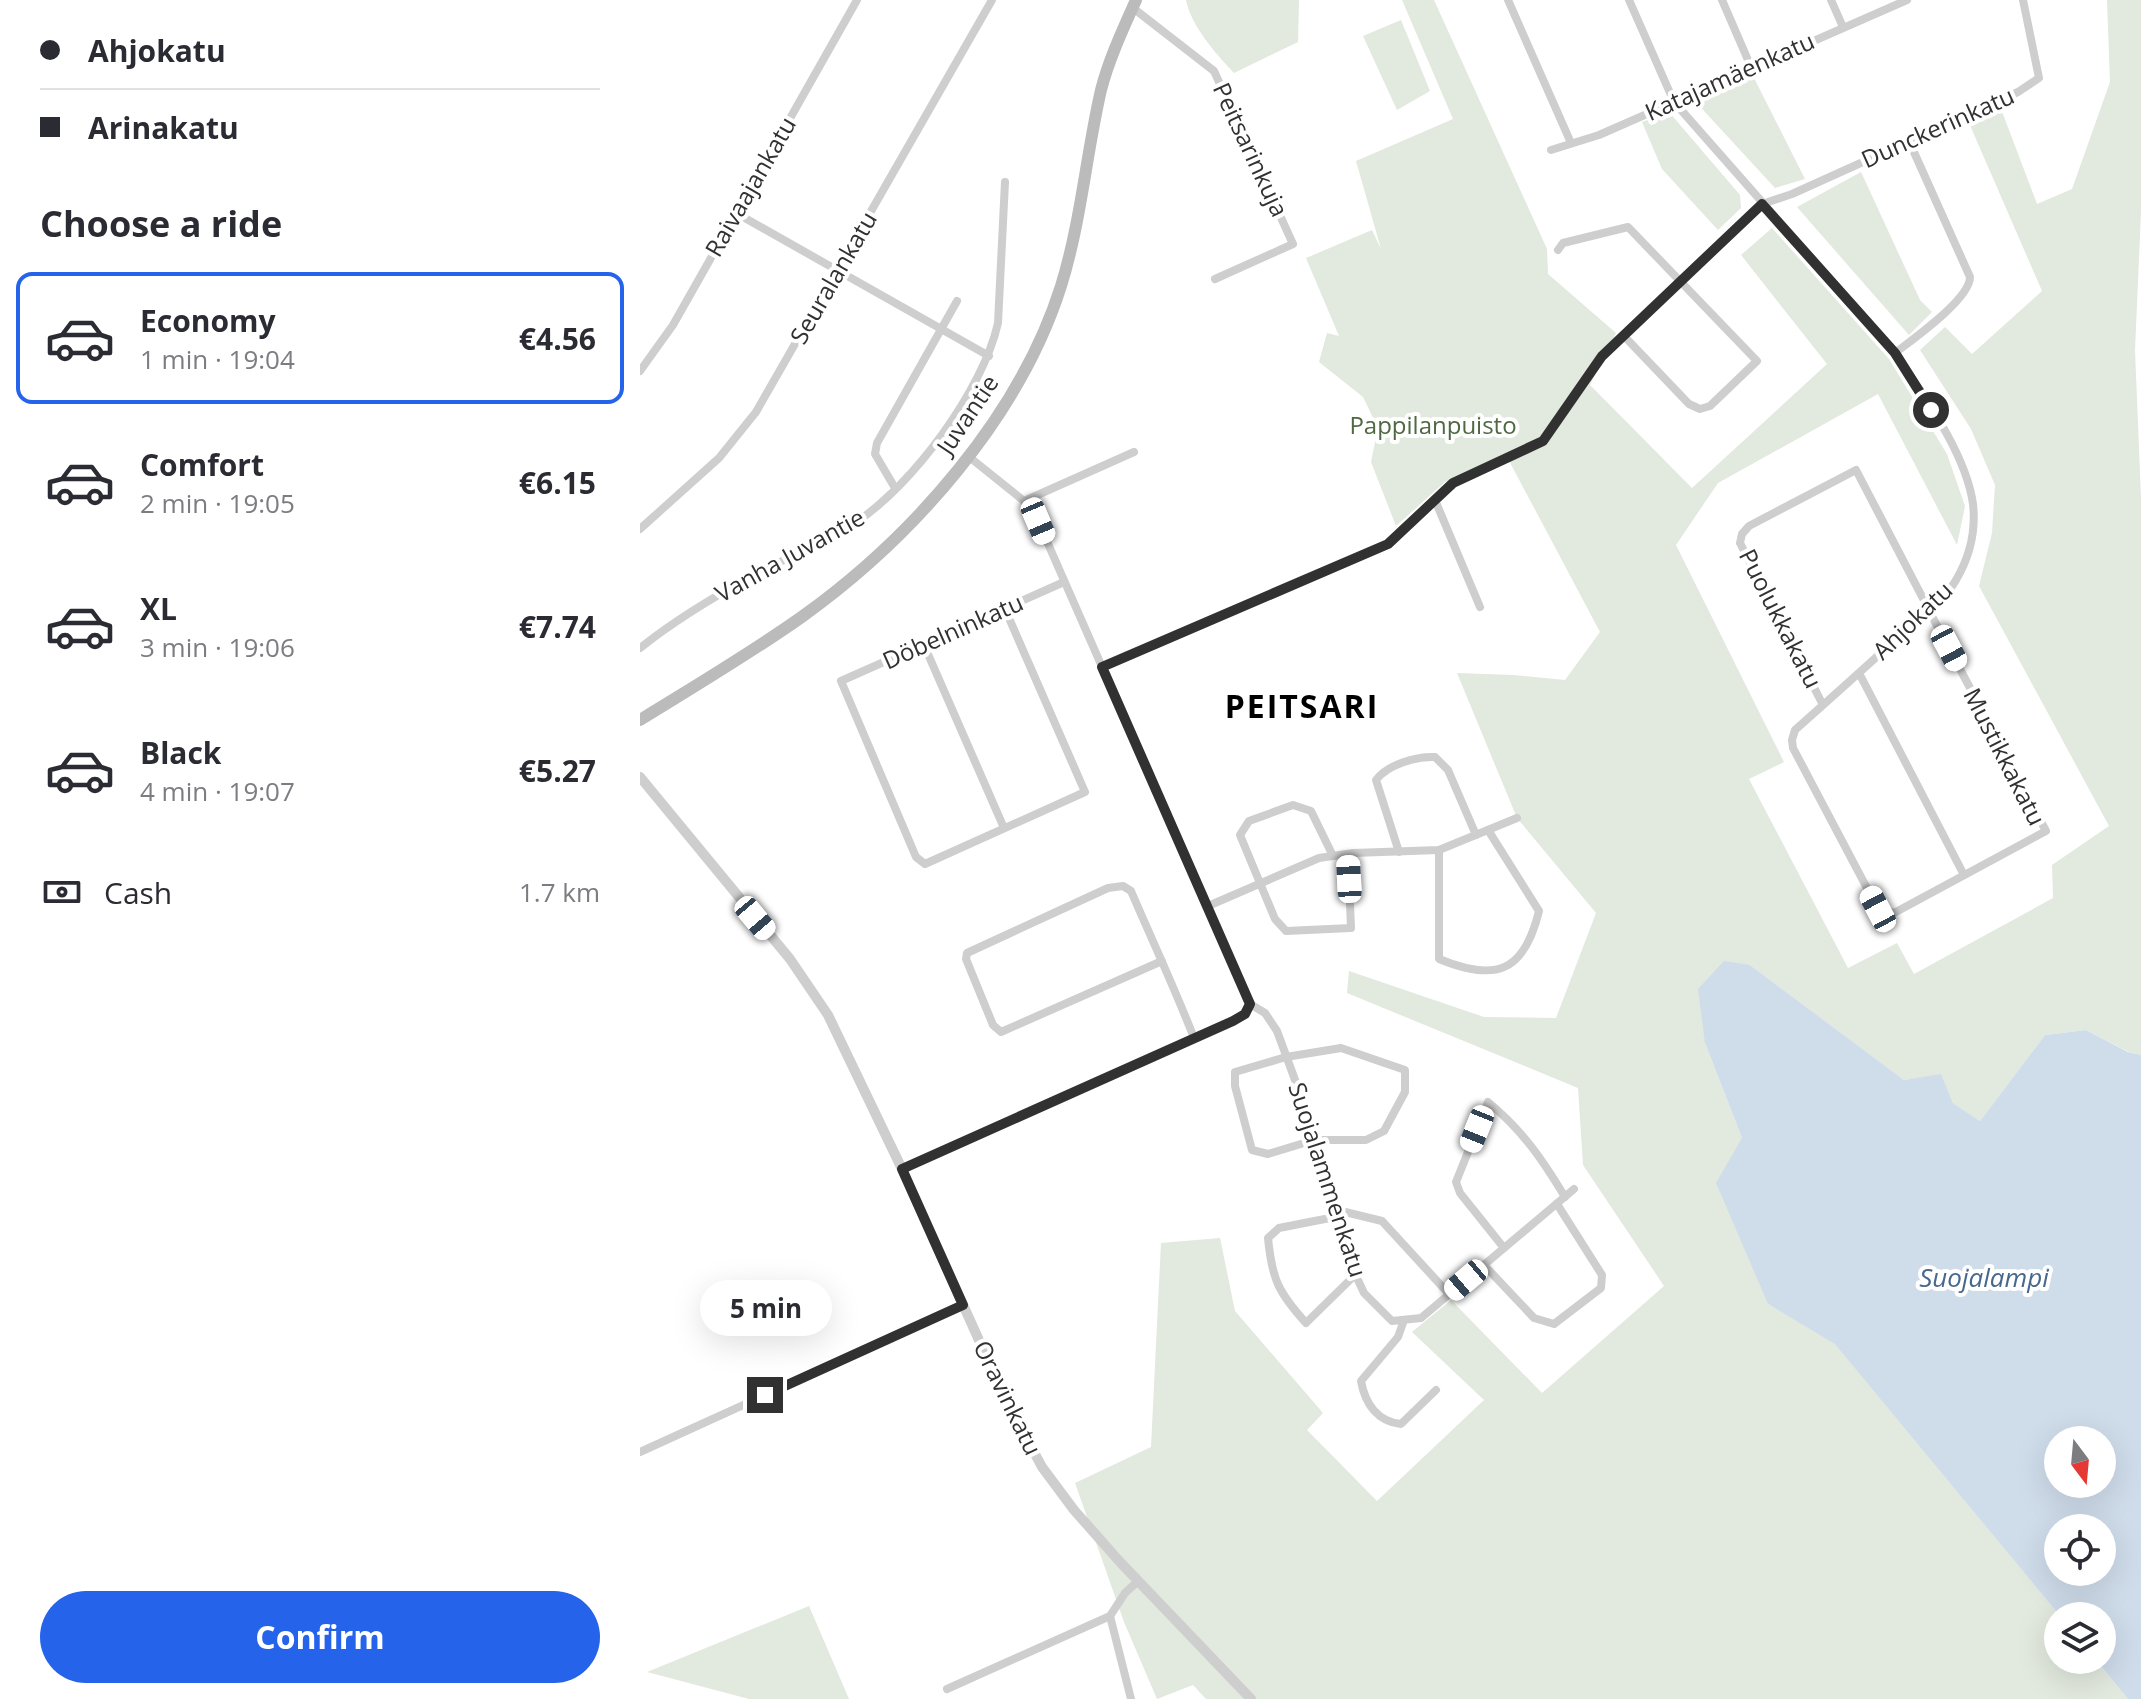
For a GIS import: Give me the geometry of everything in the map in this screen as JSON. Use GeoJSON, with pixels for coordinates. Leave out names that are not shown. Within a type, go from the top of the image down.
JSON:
{"type":"FeatureCollection","features":[{"type":"Feature","properties":{"kind":"main road","name":"Juvantie"},"geometry":{"type":"LineString","coordinates":[[640,720],[768,640],[844,584],[925,506],[968,456],[1000,412],[1034,350],[1060,289],[1073,241],[1101,89],[1131,3]]}},
{"type":"Feature","properties":{"kind":"street","name":"Raivaajankatu"},"geometry":{"type":"LineString","coordinates":[[640,371],[673,325],[857,0]]}},
{"type":"Feature","properties":{"kind":"street","name":"Seuralankatu"},"geometry":{"type":"LineString","coordinates":[[640,529],[701,476],[737,437],[770,389],[992,0]]}},
{"type":"Feature","properties":{"kind":"street"},"geometry":{"type":"LineString","coordinates":[[1508,0],[1571,143]]}},
{"type":"Feature","properties":{"kind":"street","name":"Ahjokatu"},"geometry":{"type":"LineString","coordinates":[[1629,0],[1674,102],[1895,353],[1955,452],[1973,503],[1971,542],[1965,563],[1947,594],[1795,730],[1793,748]]}},
{"type":"Feature","properties":{"kind":"street"},"geometry":{"type":"LineString","coordinates":[[1722,0],[1751,67]]}},
{"type":"Feature","properties":{"kind":"street"},"geometry":{"type":"LineString","coordinates":[[1831,0],[1843,27]]}},
{"type":"Feature","properties":{"kind":"street","name":"Katajamäenkatu"},"geometry":{"type":"LineString","coordinates":[[1551,150],[1599,135],[1907,0]]}},
{"type":"Feature","properties":{"kind":"street","name":"Dunckerinkatu"},"geometry":{"type":"LineString","coordinates":[[1102,667],[1388,544],[1453,483],[1543,441],[1602,356],[1762,204],[2029,87],[2039,78],[2023,0]]}},
{"type":"Feature","properties":{"kind":"street","name":"Peitsarinkuja"},"geometry":{"type":"LineString","coordinates":[[1131,3],[1214,71],[1293,244],[1215,279]]}},
{"type":"Feature","properties":{"kind":"street"},"geometry":{"type":"LineString","coordinates":[[1895,353],[1933,323],[1970,285],[1970,277],[1909,141]]}},
{"type":"Feature","properties":{"kind":"street","name":"Vanha Juvantie"},"geometry":{"type":"LineString","coordinates":[[640,648],[747,579],[853,525],[914,468],[960,408],[989,356],[998,323],[1005,182]]}},
{"type":"Feature","properties":{"kind":"street"},"geometry":{"type":"LineString","coordinates":[[736,213],[989,356]]}},
{"type":"Feature","properties":{"kind":"street"},"geometry":{"type":"LineString","coordinates":[[1558,250],[1563,243],[1628,227],[1757,361],[1710,406],[1700,409],[1689,404],[1623,335]]}},
{"type":"Feature","properties":{"kind":"street"},"geometry":{"type":"LineString","coordinates":[[895,488],[875,454],[877,443],[957,301]]}},
{"type":"Feature","properties":{"kind":"street"},"geometry":{"type":"LineString","coordinates":[[1024,501],[1134,452]]}},
{"type":"Feature","properties":{"kind":"street"},"geometry":{"type":"LineString","coordinates":[[902,1169],[1245,1014],[1250,1004],[1038,521],[1024,501],[968,456]]}},
{"type":"Feature","properties":{"kind":"street","name":"Puolukkakatu"},"geometry":{"type":"LineString","coordinates":[[1823,705],[1740,543],[1742,534],[1749,526],[1856,470],[1929,610]]}},
{"type":"Feature","properties":{"kind":"street"},"geometry":{"type":"LineString","coordinates":[[1435,500],[1480,607]]}},
{"type":"Feature","properties":{"kind":"street","name":"Döbelninkatu"},"geometry":{"type":"LineString","coordinates":[[1004,828],[925,864],[916,857],[841,681],[1064,582]]}},
{"type":"Feature","properties":{"kind":"street"},"geometry":{"type":"LineString","coordinates":[[924,645],[1004,828],[1085,792],[1005,609]]}},
{"type":"Feature","properties":{"kind":"street","name":"Mustikkakatu"},"geometry":{"type":"LineString","coordinates":[[1793,748],[1878,909],[1894,913],[2046,831],[1929,610]]}},
{"type":"Feature","properties":{"kind":"street"},"geometry":{"type":"LineString","coordinates":[[1859,673],[1964,875]]}},
{"type":"Feature","properties":{"kind":"street"},"geometry":{"type":"LineString","coordinates":[[1399,852],[1376,780],[1382,772],[1422,756],[1435,757],[1448,770],[1476,835]]}},
{"type":"Feature","properties":{"kind":"street","name":"Oravinkatu"},"geometry":{"type":"LineString","coordinates":[[640,777],[790,959],[828,1015],[902,1169],[1005,1398],[1042,1467],[1074,1510],[1251,1699]]}},
{"type":"Feature","properties":{"kind":"street"},"geometry":{"type":"LineString","coordinates":[[1333,856],[1311,811],[1293,805],[1249,821],[1240,835],[1275,919],[1286,931],[1351,928],[1348,854]]}},
{"type":"Feature","properties":{"kind":"street"},"geometry":{"type":"LineString","coordinates":[[1208,906],[1319,858],[1439,850],[1517,818]]}},
{"type":"Feature","properties":{"kind":"street"},"geometry":{"type":"LineString","coordinates":[[1439,850],[1439,959],[1464,969],[1502,970],[1514,963],[1534,930],[1539,911],[1488,830]]}},
{"type":"Feature","properties":{"kind":"street"},"geometry":{"type":"LineString","coordinates":[[1162,961],[1001,1032],[993,1025],[966,959],[967,953],[1108,888],[1123,886],[1131,891],[1162,961],[1194,1038]]}},
{"type":"Feature","properties":{"kind":"street","name":"Suojalammenkatu"},"geometry":{"type":"LineString","coordinates":[[1250,1004],[1265,1013],[1277,1031],[1314,1140],[1344,1250],[1355,1275],[1364,1293],[1392,1321],[1404,1320]]}},
{"type":"Feature","properties":{"kind":"street"},"geometry":{"type":"LineString","coordinates":[[1341,1048],[1405,1070],[1405,1092],[1384,1131],[1366,1140],[1314,1140],[1268,1154],[1252,1150],[1235,1086],[1235,1072],[1286,1057],[1341,1048]]}},
{"type":"Feature","properties":{"kind":"street"},"geometry":{"type":"LineString","coordinates":[[1504,1248],[1460,1193],[1456,1182],[1488,1102],[1515,1124],[1540,1155],[1565,1197]]}},
{"type":"Feature","properties":{"kind":"street"},"geometry":{"type":"LineString","coordinates":[[1436,1390],[1401,1424],[1387,1423],[1372,1408],[1361,1381],[1398,1337],[1404,1320],[1421,1318],[1574,1189]]}},
{"type":"Feature","properties":{"kind":"street"},"geometry":{"type":"LineString","coordinates":[[1484,1265],[1534,1318],[1554,1324],[1601,1288],[1602,1275],[1557,1204]]}},
{"type":"Feature","properties":{"kind":"street"},"geometry":{"type":"LineString","coordinates":[[1355,1275],[1306,1323],[1282,1297],[1271,1267],[1268,1238],[1279,1228],[1334,1213],[1382,1221],[1449,1294]]}},
{"type":"Feature","properties":{"kind":"street"},"geometry":{"type":"LineString","coordinates":[[640,1452],[963,1305]]}},
{"type":"Feature","properties":{"kind":"street"},"geometry":{"type":"LineString","coordinates":[[947,1689],[1110,1616],[1125,1593],[1138,1581]]}},
{"type":"Feature","properties":{"kind":"street"},"geometry":{"type":"LineString","coordinates":[[1110,1616],[1131,1699]]}},
{"type":"Feature","properties":{"kind":"green space"},"geometry":{"type":"Polygon","coordinates":[[[1186,0],[1299,0],[1298,42],[1234,73],[1199,30],[1186,0]]]}},
{"type":"Feature","properties":{"kind":"green space","name":"Pappilanpuisto"},"geometry":{"type":"Polygon","coordinates":[[[1402,0],[1434,0],[1547,249],[1548,274],[1616,333],[1590,385],[1692,488],[1827,364],[1741,255],[1772,228],[1889,359],[1947,454],[1965,506],[1957,545],[1878,394],[1718,483],[1676,545],[1784,762],[1749,779],[1848,968],[1897,943],[1914,974],[2053,898],[2052,865],[2109,826],[1979,586],[1992,533],[1995,485],[1971,429],[1920,350],[1945,327],[1972,354],[2042,291],[1969,123],[2001,109],[2037,204],[2072,189],[2110,82],[2107,0],[2141,0],[2141,212],[2135,350],[2141,498],[2141,1055],[2086,1030],[2045,1035],[1980,1121],[1953,1103],[1941,1075],[1904,1080],[1750,965],[1705,1043],[1742,1138],[1768,1304],[1835,1343],[2048,1602],[2044,1602],[2044,1674],[2107,1674],[2128,1699],[1206,1699],[1193,1685],[1157,1699],[1124,1622],[1075,1483],[1151,1447],[1161,1243],[1220,1238],[1235,1311],[1323,1413],[1307,1430],[1377,1501],[1484,1400],[1412,1332],[1451,1300],[1542,1393],[1664,1286],[1583,1165],[1578,1088],[1347,993],[1349,971],[1484,1017],[1556,1018],[1596,913],[1517,818],[1457,673],[1565,680],[1600,632],[1506,455],[1445,482],[1396,526],[1371,462],[1378,428],[1363,397],[1319,362],[1327,333],[1339,336],[1306,258],[1372,230],[1381,249],[1356,161],[1453,119],[1402,0]]]}},
{"type":"Feature","properties":{"kind":"green space"},"geometry":{"type":"Polygon","coordinates":[[[1401,20],[1430,91],[1397,110],[1363,36],[1401,20]]]}},
{"type":"Feature","properties":{"kind":"green space"},"geometry":{"type":"Polygon","coordinates":[[[1752,74],[1805,179],[1775,188],[1693,99],[1752,74]]]}},
{"type":"Feature","properties":{"kind":"green space"},"geometry":{"type":"Polygon","coordinates":[[[1669,112],[1740,195],[1741,208],[1718,230],[1662,169],[1642,122],[1669,112]]]}},
{"type":"Feature","properties":{"kind":"green space"},"geometry":{"type":"Polygon","coordinates":[[[1861,172],[1920,300],[1932,312],[1909,335],[1797,207],[1861,172]]]}},
{"type":"Feature","properties":{"kind":"green space"},"geometry":{"type":"Polygon","coordinates":[[[809,1606],[849,1699],[749,1699],[647,1672],[809,1606]]]}},
{"type":"Feature","properties":{"kind":"water","name":"Suojalampi"},"geometry":{"type":"Polygon","coordinates":[[[1724,961],[1750,965],[1904,1080],[1941,1074],[1953,1103],[1980,1121],[2045,1035],[2086,1030],[2128,1052],[2141,1055],[2141,1699],[2128,1699],[2107,1674],[2116,1674],[2116,1602],[2048,1602],[1835,1344],[1768,1304],[1716,1183],[1742,1138],[1705,1043],[1698,989],[1724,961]]]}},
{"type":"Feature","properties":{"kind":"district","name":"PEITSARI"},"geometry":{"type":"Point","coordinates":[1302,707]}},
{"type":"Feature","properties":{"kind":"route"},"geometry":{"type":"LineString","coordinates":[[765,1395],[963,1305],[902,1169],[1233,1021],[1245,1014],[1250,1004],[1102,667],[1388,544],[1453,483],[1543,441],[1602,356],[1762,204],[1895,353],[1931,410]]}}]}
